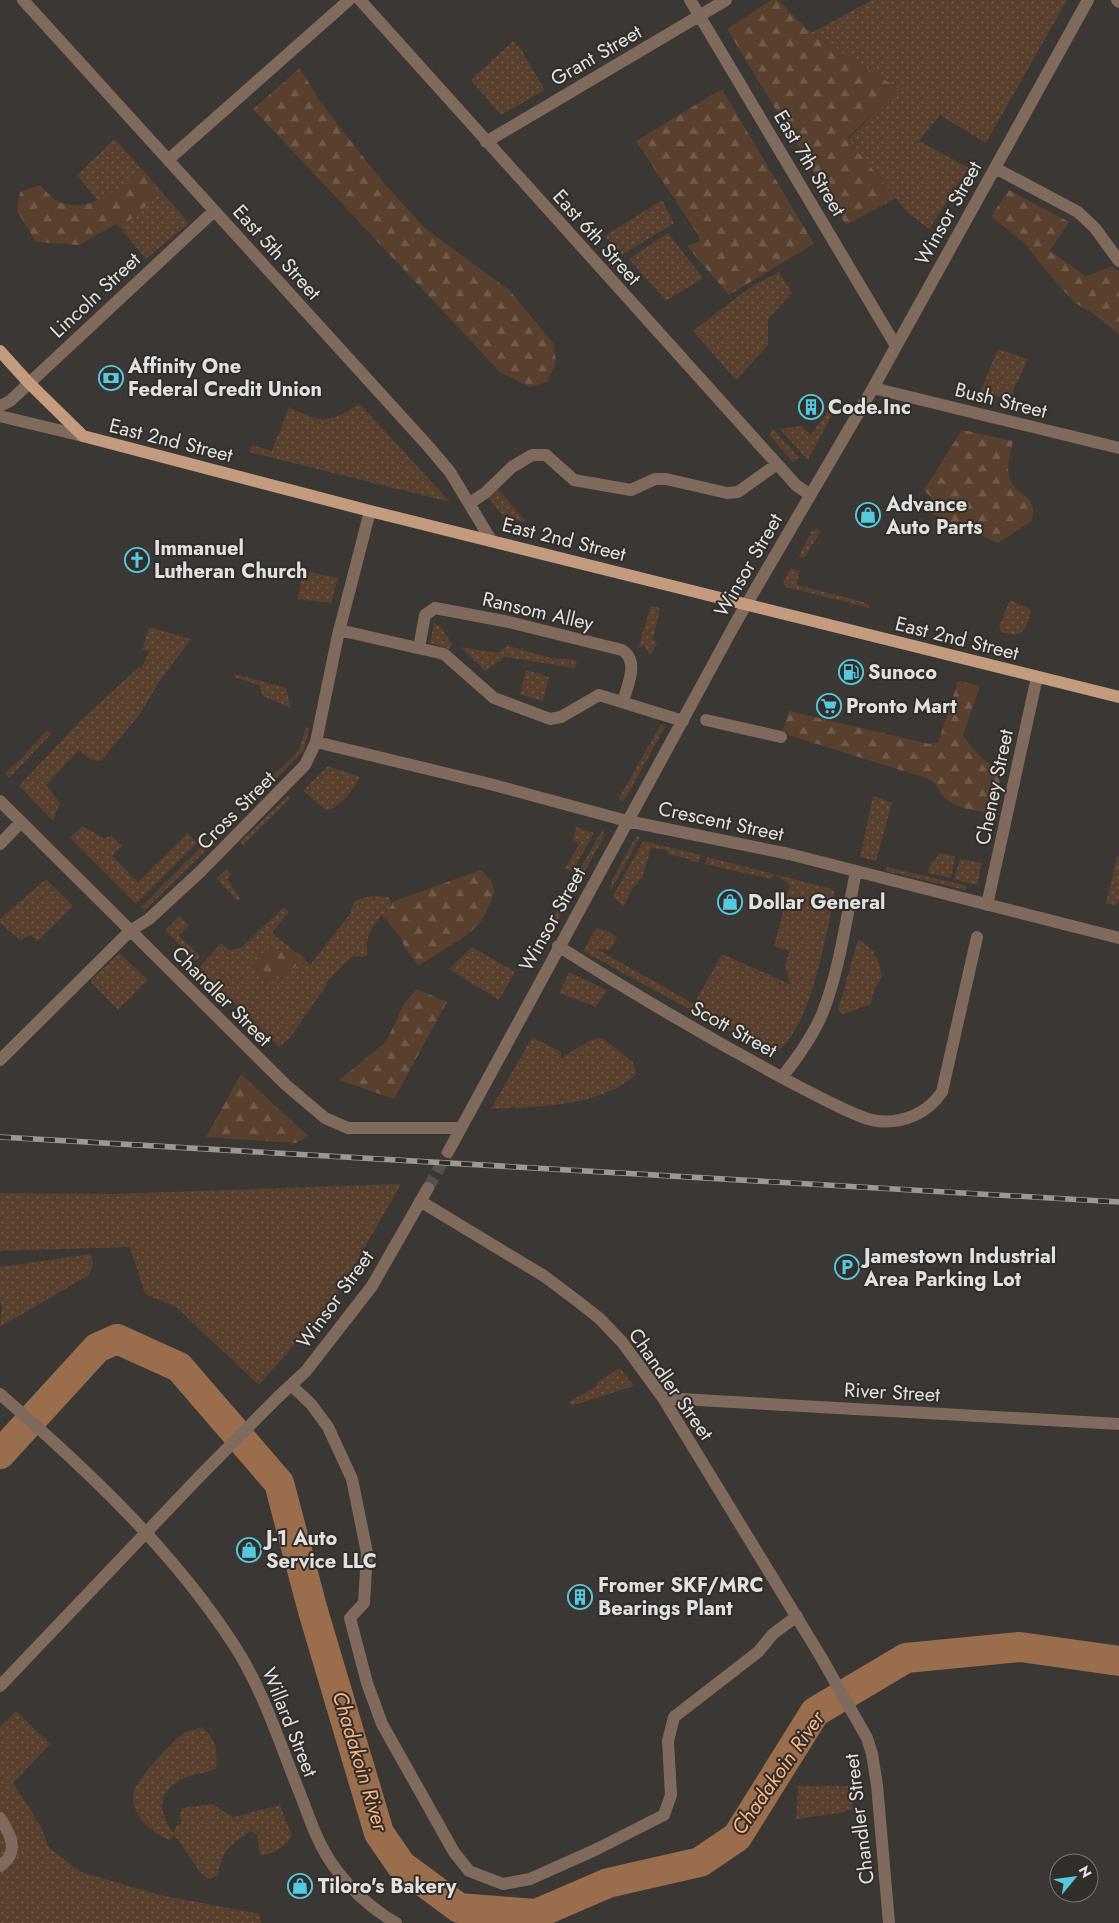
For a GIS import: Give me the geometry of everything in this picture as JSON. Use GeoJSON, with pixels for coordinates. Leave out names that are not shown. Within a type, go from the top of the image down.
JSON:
{"type":"FeatureCollection","features":[{"type":"Feature","properties":{"kind":"main road"},"geometry":{"type":"LineString","coordinates":[[0,351],[28,382],[83,436]]}},
{"type":"Feature","properties":{"kind":"main road","name":"East 2nd Street"},"geometry":{"type":"LineString","coordinates":[[83,436],[370,511],[1119,697]]}},
{"type":"Feature","properties":{"kind":"street","name":"East 5th Street"},"geometry":{"type":"LineString","coordinates":[[23,0],[428,446],[450,472],[491,540]]}},
{"type":"Feature","properties":{"kind":"street"},"geometry":{"type":"LineString","coordinates":[[168,160],[349,0]]}},
{"type":"Feature","properties":{"kind":"street","name":"East 6th Street"},"geometry":{"type":"LineString","coordinates":[[360,0],[777,464],[796,484],[810,494]]}},
{"type":"Feature","properties":{"kind":"street","name":"East 7th Street"},"geometry":{"type":"LineString","coordinates":[[690,0],[896,346]]}},
{"type":"Feature","properties":{"kind":"street","name":"Grant Street"},"geometry":{"type":"LineString","coordinates":[[486,142],[726,0]]}},
{"type":"Feature","properties":{"kind":"street","name":"Winsor Street"},"geometry":{"type":"LineString","coordinates":[[448,1152],[459,1128],[558,946],[746,605],[873,388],[1088,0]]}},
{"type":"Feature","properties":{"kind":"street"},"geometry":{"type":"LineString","coordinates":[[995,168],[1078,212],[1095,228],[1119,261]]}},
{"type":"Feature","properties":{"kind":"street","name":"Lincoln Street"},"geometry":{"type":"LineString","coordinates":[[0,406],[10,401],[28,382],[214,211]]}},
{"type":"Feature","properties":{"kind":"street","name":"Bush Street"},"geometry":{"type":"LineString","coordinates":[[873,388],[1119,448]]}},
{"type":"Feature","properties":{"kind":"street","name":"East 2nd Street"},"geometry":{"type":"LineString","coordinates":[[0,416],[83,436]]}},
{"type":"Feature","properties":{"kind":"street"},"geometry":{"type":"LineString","coordinates":[[470,503],[485,493],[512,467],[532,455],[546,455],[574,480],[631,490],[655,479],[666,479],[727,493],[738,492],[777,464]]}},
{"type":"Feature","properties":{"kind":"street","name":"Cross Street"},"geometry":{"type":"LineString","coordinates":[[0,1060],[130,931],[149,919],[201,871],[305,765],[316,742],[339,630],[370,511]]}},
{"type":"Feature","properties":{"kind":"street","name":"Ransom Alley"},"geometry":{"type":"LineString","coordinates":[[419,648],[425,615],[435,608],[510,622],[622,650],[630,660],[632,669],[623,702]]}},
{"type":"Feature","properties":{"kind":"street"},"geometry":{"type":"LineString","coordinates":[[339,630],[448,656],[499,702],[550,719],[561,717],[599,695],[683,721]]}},
{"type":"Feature","properties":{"kind":"street","name":"Cheney Street"},"geometry":{"type":"LineString","coordinates":[[987,905],[1038,677]]}},
{"type":"Feature","properties":{"kind":"street"},"geometry":{"type":"LineString","coordinates":[[706,720],[782,738]]}},
{"type":"Feature","properties":{"kind":"street","name":"Crescent Street"},"geometry":{"type":"LineString","coordinates":[[316,742],[480,782],[627,821],[789,854],[1119,938]]}},
{"type":"Feature","properties":{"kind":"street","name":"Chandler Street"},"geometry":{"type":"LineString","coordinates":[[0,801],[286,1085],[325,1118],[348,1128],[459,1128]]}},
{"type":"Feature","properties":{"kind":"street"},"geometry":{"type":"LineString","coordinates":[[0,844],[21,822]]}},
{"type":"Feature","properties":{"kind":"street"},"geometry":{"type":"LineString","coordinates":[[782,1077],[805,1048],[823,1011],[835,971],[856,872]]}},
{"type":"Feature","properties":{"kind":"street","name":"Scott Street"},"geometry":{"type":"LineString","coordinates":[[558,946],[632,993],[782,1077],[827,1101],[876,1121],[900,1120],[914,1115],[934,1104],[942,1092],[977,936]]}},
{"type":"Feature","properties":{"kind":"street","name":"Winsor Street"},"geometry":{"type":"LineString","coordinates":[[0,1686],[199,1477],[306,1371],[372,1286],[428,1188]]}},
{"type":"Feature","properties":{"kind":"street","name":"Chandler Street"},"geometry":{"type":"LineString","coordinates":[[420,1201],[544,1276],[584,1306],[622,1342],[663,1398],[797,1616],[867,1738],[872,1754],[889,1923]]}},
{"type":"Feature","properties":{"kind":"street"},"geometry":{"type":"LineString","coordinates":[[291,1385],[311,1404],[328,1427],[352,1479],[367,1553],[364,1603],[350,1618],[368,1683],[382,1724],[454,1852],[470,1871],[503,1884],[530,1879],[595,1850],[664,1814],[671,1795],[668,1741],[674,1717],[758,1652],[773,1634],[797,1616]]}},
{"type":"Feature","properties":{"kind":"street","name":"Willard Street"},"geometry":{"type":"LineString","coordinates":[[0,1394],[60,1446],[147,1533],[198,1595],[245,1663],[263,1701],[308,1816],[334,1867],[349,1886],[368,1903],[396,1923]]}},
{"type":"Feature","properties":{"kind":"street","name":"River Street"},"geometry":{"type":"LineString","coordinates":[[663,1398],[1119,1424]]}},
{"type":"Feature","properties":{"kind":"street"},"geometry":{"type":"LineString","coordinates":[[0,1818],[11,1835],[13,1848],[8,1859],[0,1866]]}},
{"type":"Feature","properties":{"kind":"green space"},"geometry":{"type":"Polygon","coordinates":[[[771,0],[778,0],[811,33],[899,89],[847,138],[896,198],[846,225],[727,29],[771,0]]]}},
{"type":"Feature","properties":{"kind":"green space"},"geometry":{"type":"Polygon","coordinates":[[[872,0],[1067,0],[986,143],[940,115],[919,141],[969,168],[929,229],[907,212],[848,139],[898,89],[811,33],[872,0]]]}},
{"type":"Feature","properties":{"kind":"green space"},"geometry":{"type":"Polygon","coordinates":[[[513,41],[519,46],[545,90],[501,115],[471,80],[513,41]]]}},
{"type":"Feature","properties":{"kind":"green space"},"geometry":{"type":"Polygon","coordinates":[[[300,68],[319,100],[382,181],[425,228],[510,291],[553,343],[556,362],[547,382],[529,387],[500,372],[253,109],[300,68]]]}},
{"type":"Feature","properties":{"kind":"green space"},"geometry":{"type":"Polygon","coordinates":[[[722,89],[814,244],[729,295],[687,246],[700,241],[697,233],[636,141],[722,89]]]}},
{"type":"Feature","properties":{"kind":"green space"},"geometry":{"type":"Polygon","coordinates":[[[115,139],[189,223],[146,259],[77,175],[115,139]]]}},
{"type":"Feature","properties":{"kind":"green space"},"geometry":{"type":"Polygon","coordinates":[[[144,171],[157,186],[145,207],[120,228],[116,224],[79,245],[36,242],[17,211],[20,192],[40,185],[57,201],[69,205],[80,205],[92,203],[103,198],[144,171]]]}},
{"type":"Feature","properties":{"kind":"green space"},"geometry":{"type":"Polygon","coordinates":[[[1009,190],[1069,222],[1050,251],[1086,276],[1112,266],[1119,273],[1119,335],[1094,314],[1075,303],[1025,244],[991,216],[1009,190]]]}},
{"type":"Feature","properties":{"kind":"green space"},"geometry":{"type":"Polygon","coordinates":[[[662,200],[674,223],[622,255],[605,236],[662,200]]]}},
{"type":"Feature","properties":{"kind":"green space"},"geometry":{"type":"Polygon","coordinates":[[[668,233],[703,278],[666,301],[629,259],[668,233]]]}},
{"type":"Feature","properties":{"kind":"green space"},"geometry":{"type":"Polygon","coordinates":[[[779,272],[792,293],[768,319],[768,345],[736,380],[693,331],[749,288],[779,272]]]}},
{"type":"Feature","properties":{"kind":"green space"},"geometry":{"type":"Polygon","coordinates":[[[998,349],[1028,359],[1009,400],[980,392],[998,349]]]}},
{"type":"Feature","properties":{"kind":"green space"},"geometry":{"type":"Polygon","coordinates":[[[359,404],[450,502],[249,452],[252,445],[272,451],[289,407],[318,419],[325,419],[340,415],[359,404]]]}},
{"type":"Feature","properties":{"kind":"green space"},"geometry":{"type":"Polygon","coordinates":[[[828,411],[833,413],[808,460],[780,429],[801,426],[811,435],[828,411]]]}},
{"type":"Feature","properties":{"kind":"green space"},"geometry":{"type":"Polygon","coordinates":[[[773,429],[799,457],[793,462],[769,435],[773,429]]]}},
{"type":"Feature","properties":{"kind":"green space"},"geometry":{"type":"Polygon","coordinates":[[[962,430],[1013,441],[1008,472],[1016,489],[1032,505],[1032,521],[998,543],[924,510],[932,498],[924,490],[962,430]]]}},
{"type":"Feature","properties":{"kind":"green space"},"geometry":{"type":"Polygon","coordinates":[[[497,488],[527,523],[511,518],[507,514],[504,517],[488,497],[497,488]]]}},
{"type":"Feature","properties":{"kind":"green space"},"geometry":{"type":"Polygon","coordinates":[[[817,528],[820,532],[805,557],[800,558],[799,555],[812,531],[817,528]]]}},
{"type":"Feature","properties":{"kind":"green space"},"geometry":{"type":"Polygon","coordinates":[[[791,568],[799,571],[797,585],[867,603],[870,608],[786,587],[783,582],[791,568]]]}},
{"type":"Feature","properties":{"kind":"green space"},"geometry":{"type":"Polygon","coordinates":[[[302,571],[338,578],[331,603],[298,599],[302,571]]]}},
{"type":"Feature","properties":{"kind":"green space"},"geometry":{"type":"Polygon","coordinates":[[[1010,600],[1031,610],[1023,631],[1015,634],[1001,632],[999,626],[1010,600]]]}},
{"type":"Feature","properties":{"kind":"green space"},"geometry":{"type":"Polygon","coordinates":[[[651,606],[660,608],[653,639],[657,644],[650,655],[644,646],[638,648],[651,606]]]}},
{"type":"Feature","properties":{"kind":"green space"},"geometry":{"type":"Polygon","coordinates":[[[434,623],[440,626],[452,644],[449,649],[430,643],[434,623]]]}},
{"type":"Feature","properties":{"kind":"green space"},"geometry":{"type":"Polygon","coordinates":[[[149,627],[191,639],[159,682],[140,714],[102,760],[93,759],[79,750],[46,785],[60,803],[53,821],[19,786],[77,724],[139,667],[141,669],[149,651],[142,650],[149,627]]]}},
{"type":"Feature","properties":{"kind":"green space"},"geometry":{"type":"Polygon","coordinates":[[[508,646],[551,658],[577,660],[575,668],[505,657],[485,671],[461,647],[497,653],[508,646]]]}},
{"type":"Feature","properties":{"kind":"green space"},"geometry":{"type":"Polygon","coordinates":[[[526,670],[549,677],[543,701],[520,694],[526,670]]]}},
{"type":"Feature","properties":{"kind":"green space"},"geometry":{"type":"Polygon","coordinates":[[[235,674],[286,688],[291,708],[263,696],[259,685],[234,677],[235,674]]]}},
{"type":"Feature","properties":{"kind":"green space"},"geometry":{"type":"Polygon","coordinates":[[[958,681],[980,686],[963,735],[980,756],[1002,770],[993,814],[955,805],[944,797],[936,785],[929,779],[782,733],[789,711],[929,744],[938,743],[958,681]]]}},
{"type":"Feature","properties":{"kind":"green space"},"geometry":{"type":"Polygon","coordinates":[[[661,724],[665,727],[624,801],[618,800],[661,724]]]}},
{"type":"Feature","properties":{"kind":"green space"},"geometry":{"type":"Polygon","coordinates":[[[306,727],[309,729],[304,750],[254,801],[249,799],[299,750],[306,727]]]}},
{"type":"Feature","properties":{"kind":"green space"},"geometry":{"type":"Polygon","coordinates":[[[46,731],[52,733],[9,778],[5,773],[23,757],[46,731]]]}},
{"type":"Feature","properties":{"kind":"green space"},"geometry":{"type":"Polygon","coordinates":[[[328,766],[360,777],[342,802],[332,809],[326,810],[303,791],[328,766]]]}},
{"type":"Feature","properties":{"kind":"green space"},"geometry":{"type":"Polygon","coordinates":[[[288,796],[290,799],[243,845],[241,841],[288,796]]]}},
{"type":"Feature","properties":{"kind":"green space"},"geometry":{"type":"Polygon","coordinates":[[[873,796],[892,803],[876,861],[860,857],[873,796]]]}},
{"type":"Feature","properties":{"kind":"green space"},"geometry":{"type":"Polygon","coordinates":[[[82,826],[104,838],[112,836],[122,846],[112,856],[138,882],[188,833],[197,843],[136,904],[70,838],[82,826]]]}},
{"type":"Feature","properties":{"kind":"green space"},"geometry":{"type":"Polygon","coordinates":[[[576,827],[594,833],[572,872],[565,868],[579,845],[573,839],[576,827]]]}},
{"type":"Feature","properties":{"kind":"green space"},"geometry":{"type":"Polygon","coordinates":[[[603,829],[604,836],[583,875],[577,874],[603,829]]]}},
{"type":"Feature","properties":{"kind":"green space"},"geometry":{"type":"Polygon","coordinates":[[[639,836],[611,890],[612,880],[634,840],[639,836]]]}},
{"type":"Feature","properties":{"kind":"green space"},"geometry":{"type":"Polygon","coordinates":[[[207,841],[210,846],[145,910],[141,907],[207,841]]]}},
{"type":"Feature","properties":{"kind":"green space"},"geometry":{"type":"Polygon","coordinates":[[[643,841],[701,855],[699,862],[668,854],[667,850],[651,848],[643,876],[633,888],[623,907],[613,896],[643,841]]]}},
{"type":"Feature","properties":{"kind":"green space"},"geometry":{"type":"Polygon","coordinates":[[[940,853],[955,856],[951,878],[928,873],[929,867],[940,853]]]}},
{"type":"Feature","properties":{"kind":"green space"},"geometry":{"type":"Polygon","coordinates":[[[707,857],[775,874],[771,879],[705,864],[707,857]]]}},
{"type":"Feature","properties":{"kind":"green space"},"geometry":{"type":"Polygon","coordinates":[[[1117,857],[1119,858],[1119,900],[1116,906],[1106,903],[1117,857]]]}},
{"type":"Feature","properties":{"kind":"green space"},"geometry":{"type":"Polygon","coordinates":[[[960,859],[982,863],[977,885],[954,879],[960,859]]]}},
{"type":"Feature","properties":{"kind":"green space"},"geometry":{"type":"Polygon","coordinates":[[[887,867],[967,886],[965,890],[886,871],[887,867]]]}},
{"type":"Feature","properties":{"kind":"green space"},"geometry":{"type":"Polygon","coordinates":[[[227,869],[231,875],[227,879],[241,899],[237,901],[217,878],[227,869]]]}},
{"type":"Feature","properties":{"kind":"green space"},"geometry":{"type":"Polygon","coordinates":[[[481,870],[491,881],[495,892],[484,917],[471,932],[419,966],[405,948],[401,938],[382,915],[392,905],[392,902],[481,870]]]}},
{"type":"Feature","properties":{"kind":"green space"},"geometry":{"type":"Polygon","coordinates":[[[776,875],[832,889],[835,893],[815,981],[807,1004],[798,1025],[786,1043],[773,1055],[583,951],[596,928],[608,931],[617,937],[610,950],[597,949],[694,1004],[722,954],[790,984],[785,965],[789,951],[774,946],[790,885],[776,875]]]}},
{"type":"Feature","properties":{"kind":"green space"},"geometry":{"type":"Polygon","coordinates":[[[46,879],[73,906],[37,942],[31,935],[20,940],[0,923],[0,919],[46,879]]]}},
{"type":"Feature","properties":{"kind":"green space"},"geometry":{"type":"Polygon","coordinates":[[[567,892],[572,895],[558,920],[553,917],[567,892]]]}},
{"type":"Feature","properties":{"kind":"green space"},"geometry":{"type":"Polygon","coordinates":[[[373,896],[389,897],[392,905],[373,927],[367,940],[368,954],[365,957],[352,956],[327,982],[289,1039],[279,1047],[199,968],[221,943],[229,950],[241,948],[284,907],[289,912],[272,933],[293,950],[271,952],[251,961],[266,981],[307,962],[310,965],[350,914],[354,902],[361,898],[373,896]]]}},
{"type":"Feature","properties":{"kind":"green space"},"geometry":{"type":"Polygon","coordinates":[[[180,916],[189,925],[179,936],[200,956],[196,961],[165,930],[180,916]]]}},
{"type":"Feature","properties":{"kind":"green space"},"geometry":{"type":"Polygon","coordinates":[[[858,939],[869,947],[875,955],[882,977],[874,990],[871,1004],[843,1014],[838,1010],[858,939]]]}},
{"type":"Feature","properties":{"kind":"green space"},"geometry":{"type":"Polygon","coordinates":[[[472,947],[515,972],[499,1000],[449,969],[472,947]]]}},
{"type":"Feature","properties":{"kind":"green space"},"geometry":{"type":"Polygon","coordinates":[[[278,949],[295,951],[307,962],[266,981],[251,961],[263,953],[278,949]]]}},
{"type":"Feature","properties":{"kind":"green space"},"geometry":{"type":"Polygon","coordinates":[[[119,953],[148,980],[118,1010],[90,981],[119,953]]]}},
{"type":"Feature","properties":{"kind":"green space"},"geometry":{"type":"Polygon","coordinates":[[[569,972],[607,990],[596,1007],[559,993],[569,972]]]}},
{"type":"Feature","properties":{"kind":"green space"},"geometry":{"type":"Polygon","coordinates":[[[417,989],[447,1002],[394,1099],[339,1080],[386,1042],[405,1002],[417,989]]]}},
{"type":"Feature","properties":{"kind":"green space"},"geometry":{"type":"Polygon","coordinates":[[[532,1037],[561,1052],[561,1058],[591,1040],[602,1038],[633,1062],[636,1075],[620,1086],[603,1094],[585,1099],[548,1106],[491,1109],[532,1037]]]}},
{"type":"Feature","properties":{"kind":"green space"},"geometry":{"type":"Polygon","coordinates":[[[241,1074],[308,1136],[296,1143],[206,1137],[241,1074]]]}},
{"type":"Feature","properties":{"kind":"green space"},"geometry":{"type":"Polygon","coordinates":[[[401,1184],[335,1299],[259,1385],[176,1307],[145,1294],[130,1247],[0,1251],[0,1193],[114,1194],[401,1184]]]}},
{"type":"Feature","properties":{"kind":"green space"},"geometry":{"type":"Polygon","coordinates":[[[91,1254],[93,1266],[89,1275],[0,1327],[2,1306],[0,1302],[0,1267],[91,1254]]]}},
{"type":"Feature","properties":{"kind":"green space"},"geometry":{"type":"Polygon","coordinates":[[[620,1368],[634,1386],[571,1406],[569,1402],[597,1386],[596,1383],[620,1368]]]}},
{"type":"Feature","properties":{"kind":"green space"},"geometry":{"type":"Polygon","coordinates":[[[16,1711],[50,1744],[13,1783],[40,1825],[49,1848],[81,1872],[160,1895],[260,1914],[261,1923],[0,1923],[0,1727],[16,1711]]]}},
{"type":"Feature","properties":{"kind":"green space"},"geometry":{"type":"Polygon","coordinates":[[[202,1727],[207,1731],[215,1745],[217,1756],[216,1768],[177,1782],[165,1794],[162,1808],[173,1833],[176,1826],[181,1824],[180,1813],[182,1808],[212,1804],[233,1817],[280,1805],[292,1836],[278,1850],[260,1855],[257,1834],[251,1831],[228,1849],[222,1859],[218,1876],[209,1879],[200,1872],[175,1836],[169,1840],[155,1832],[143,1821],[138,1815],[133,1800],[134,1791],[141,1778],[164,1752],[184,1733],[202,1727]]]}},
{"type":"Feature","properties":{"kind":"green space"},"geometry":{"type":"Polygon","coordinates":[[[798,1786],[850,1786],[853,1809],[840,1813],[796,1819],[798,1786]]]}},
{"type":"Feature","properties":{"kind":"waterway","name":"Chadakoin River"},"geometry":{"type":"LineString","coordinates":[[0,1454],[97,1348],[117,1339],[179,1367],[279,1483],[313,1611],[379,1833],[401,1865],[459,1908],[536,1914],[608,1883],[700,1862],[737,1837],[815,1712],[906,1658],[1020,1647],[1119,1661]]}},
{"type":"Feature","properties":{"kind":"tunnel"},"geometry":{"type":"LineString","coordinates":[[428,1188],[448,1152]]}},
{"type":"Feature","properties":{"kind":"railway"},"geometry":{"type":"LineString","coordinates":[[0,1137],[1119,1202]]}},
{"type":"Feature","properties":{"kind":"place","name":"Affinity One Federal Credit Union"},"geometry":{"type":"Point","coordinates":[111,378]}},
{"type":"Feature","properties":{"kind":"place","name":"Code.Inc"},"geometry":{"type":"Point","coordinates":[811,407]}},
{"type":"Feature","properties":{"kind":"place","name":"Advance Auto Parts"},"geometry":{"type":"Point","coordinates":[868,515]}},
{"type":"Feature","properties":{"kind":"place","name":"Immanuel Lutheran Church"},"geometry":{"type":"Point","coordinates":[137,560]}},
{"type":"Feature","properties":{"kind":"place","name":"Sunoco"},"geometry":{"type":"Point","coordinates":[851,672]}},
{"type":"Feature","properties":{"kind":"place","name":"Pronto Mart"},"geometry":{"type":"Point","coordinates":[829,706]}},
{"type":"Feature","properties":{"kind":"place","name":"Dollar General"},"geometry":{"type":"Point","coordinates":[730,902]}},
{"type":"Feature","properties":{"kind":"place","name":"Jamestown Industrial Area Parking Lot"},"geometry":{"type":"Point","coordinates":[847,1267]}},
{"type":"Feature","properties":{"kind":"place","name":"J-1 Auto Service LLC"},"geometry":{"type":"Point","coordinates":[249,1550]}},
{"type":"Feature","properties":{"kind":"place","name":"Fromer SKF/MRC Bearings Plant"},"geometry":{"type":"Point","coordinates":[580,1597]}},
{"type":"Feature","properties":{"kind":"place","name":"Tiloro's Bakery"},"geometry":{"type":"Point","coordinates":[300,1886]}}]}
